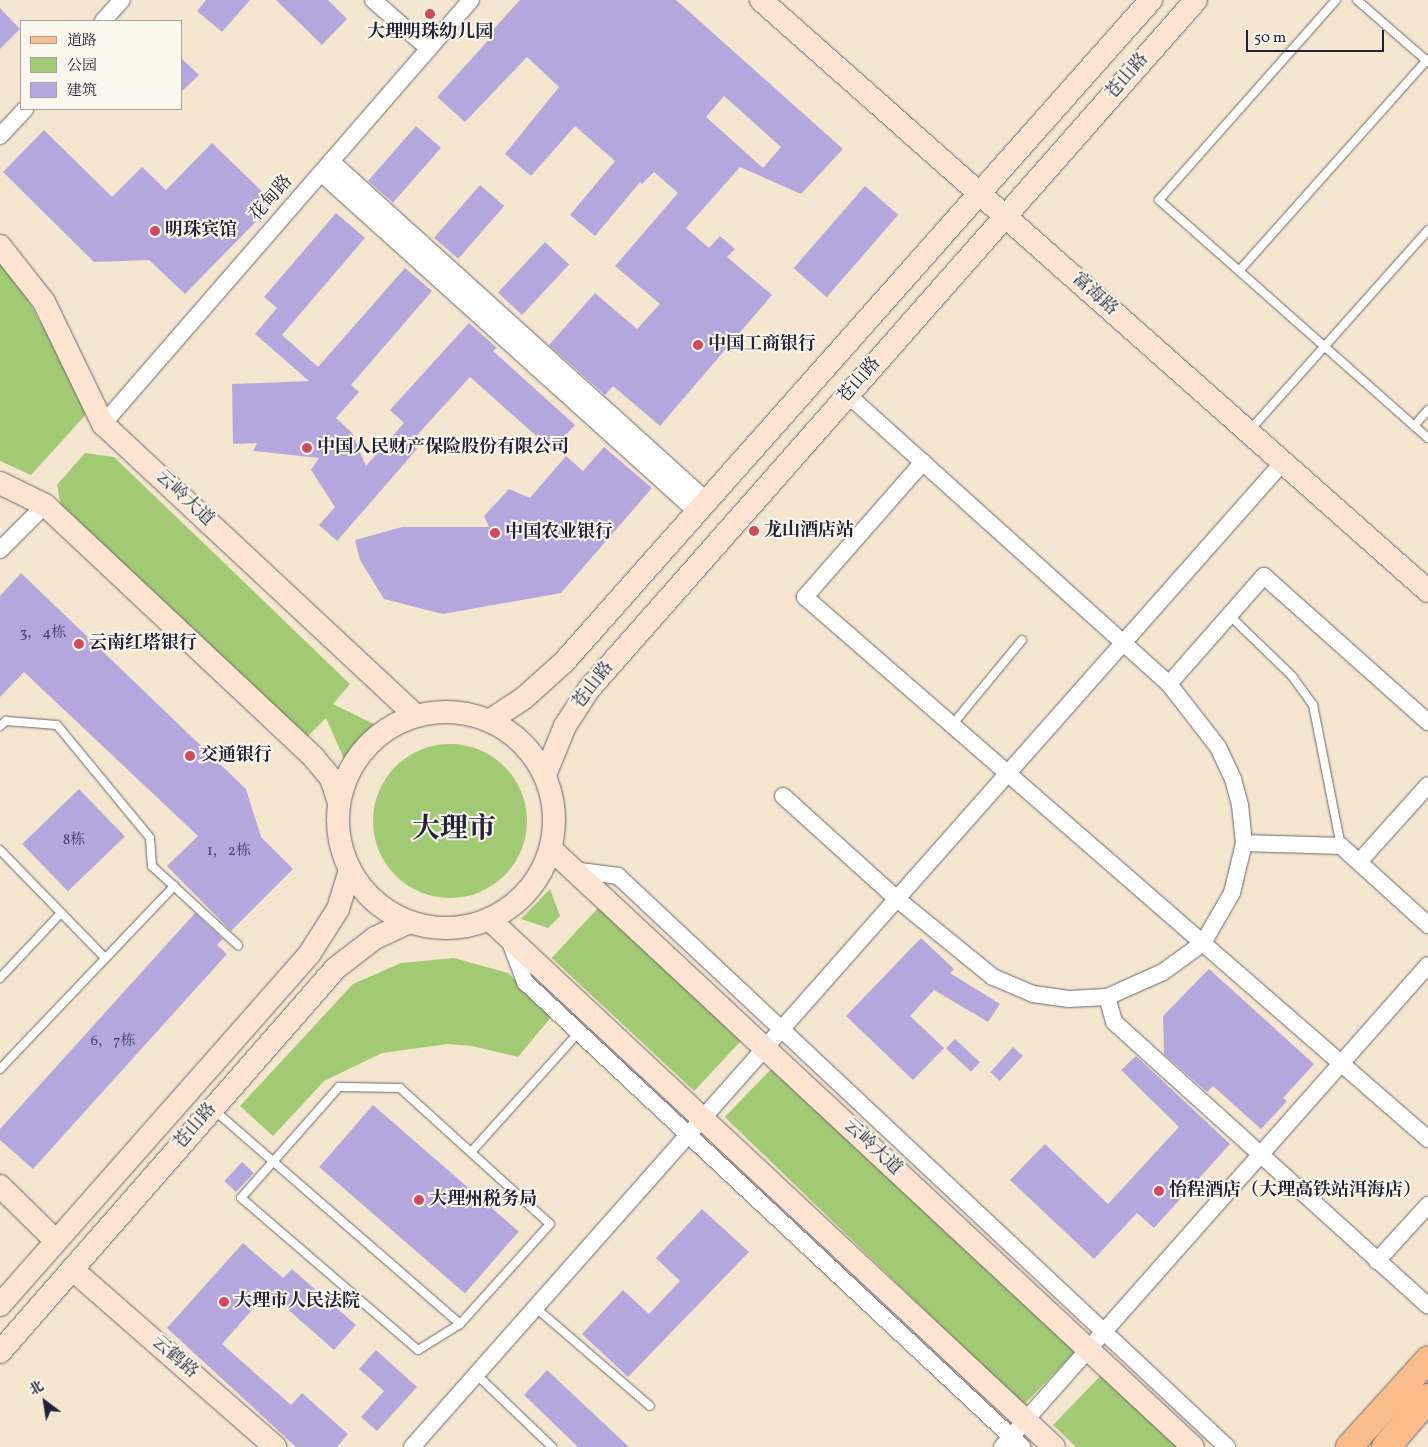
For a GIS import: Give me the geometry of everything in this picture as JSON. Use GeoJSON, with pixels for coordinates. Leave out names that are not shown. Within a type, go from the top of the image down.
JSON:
{"type":"FeatureCollection","features":[{"type":"Feature","properties":{"kind":"highway"},"geometry":{"type":"LineString","coordinates":[[1386,1447],[1428,1398]]}},
{"type":"Feature","properties":{"kind":"main road"},"geometry":{"type":"LineString","coordinates":[[1349,1447],[1428,1360]]}},
{"type":"Feature","properties":{"kind":"street"},"geometry":{"type":"LineString","coordinates":[[104,20],[122,0]]}},
{"type":"Feature","properties":{"kind":"street"},"geometry":{"type":"LineString","coordinates":[[372,0],[429,49]]}},
{"type":"Feature","properties":{"kind":"street","name":"花甸路"},"geometry":{"type":"LineString","coordinates":[[103,424],[471,0]]}},
{"type":"Feature","properties":{"kind":"street","name":"富海路"},"geometry":{"type":"LineString","coordinates":[[761,0],[1428,591]]}},
{"type":"Feature","properties":{"kind":"street","name":"苍山路"},"geometry":{"type":"LineString","coordinates":[[490,721],[556,671],[703,508],[1150,0]]}},
{"type":"Feature","properties":{"kind":"street","name":"苍山路"},"geometry":{"type":"LineString","coordinates":[[545,775],[565,726],[589,689],[1196,0]]}},
{"type":"Feature","properties":{"kind":"street"},"geometry":{"type":"LineString","coordinates":[[0,136],[24,110]]}},
{"type":"Feature","properties":{"kind":"street"},"geometry":{"type":"LineString","coordinates":[[326,167],[703,508]]}},
{"type":"Feature","properties":{"kind":"street","name":"云岭大道"},"geometry":{"type":"LineString","coordinates":[[0,246],[44,302],[103,424],[416,716]]}},
{"type":"Feature","properties":{"kind":"street"},"geometry":{"type":"LineString","coordinates":[[783,796],[897,899],[993,976],[1033,994],[1069,1000],[1107,997],[1163,972],[1203,943],[1232,893],[1244,843],[1240,805],[1222,755],[1169,684],[1122,644],[848,395]]}},
{"type":"Feature","properties":{"kind":"street"},"geometry":{"type":"LineString","coordinates":[[923,462],[805,597],[1428,1138]]}},
{"type":"Feature","properties":{"kind":"street"},"geometry":{"type":"LineString","coordinates":[[412,1447],[1283,462]]}},
{"type":"Feature","properties":{"kind":"street"},"geometry":{"type":"LineString","coordinates":[[0,483],[45,505],[314,758],[331,778],[339,802],[339,834],[350,870],[372,900],[409,922],[445,929],[489,920],[510,907],[528,891],[542,871],[551,849],[554,809],[545,775],[531,753],[517,738],[490,721],[448,712],[416,716],[398,724],[365,748],[350,771],[339,802]]}},
{"type":"Feature","properties":{"kind":"street"},"geometry":{"type":"LineString","coordinates":[[0,550],[45,505]]}},
{"type":"Feature","properties":{"kind":"street"},"geometry":{"type":"LineString","coordinates":[[1169,684],[1264,576],[1428,722]]}},
{"type":"Feature","properties":{"kind":"street"},"geometry":{"type":"LineString","coordinates":[[1359,862],[1428,785]]}},
{"type":"Feature","properties":{"kind":"street"},"geometry":{"type":"LineString","coordinates":[[1244,843],[1341,846],[1428,925]]}},
{"type":"Feature","properties":{"kind":"street","name":"云岭大道"},"geometry":{"type":"LineString","coordinates":[[551,849],[1193,1447]]}},
{"type":"Feature","properties":{"kind":"street","name":"苍山路"},"geometry":{"type":"LineString","coordinates":[[0,1305],[310,953],[338,909],[350,870]]}},
{"type":"Feature","properties":{"kind":"street"},"geometry":{"type":"LineString","coordinates":[[573,870],[618,876],[1227,1447]]}},
{"type":"Feature","properties":{"kind":"street"},"geometry":{"type":"LineString","coordinates":[[489,920],[696,1127],[1015,1438],[1054,1447]]}},
{"type":"Feature","properties":{"kind":"street","name":"苍山路"},"geometry":{"type":"LineString","coordinates":[[0,1352],[336,968],[375,938],[409,922]]}},
{"type":"Feature","properties":{"kind":"street"},"geometry":{"type":"LineString","coordinates":[[508,937],[525,982],[579,1032],[696,1127]]}},
{"type":"Feature","properties":{"kind":"street"},"geometry":{"type":"LineString","coordinates":[[1015,1438],[1088,1349],[1428,965]]}},
{"type":"Feature","properties":{"kind":"street"},"geometry":{"type":"LineString","coordinates":[[1107,997],[1114,1022],[1259,1156],[1428,1306]]}},
{"type":"Feature","properties":{"kind":"street"},"geometry":{"type":"LineString","coordinates":[[0,1186],[56,1241]]}},
{"type":"Feature","properties":{"kind":"street"},"geometry":{"type":"LineString","coordinates":[[1377,1261],[1428,1205]]}},
{"type":"Feature","properties":{"kind":"street","name":"云鹤路"},"geometry":{"type":"LineString","coordinates":[[72,1269],[275,1447]]}},
{"type":"Feature","properties":{"kind":"lane"},"geometry":{"type":"LineString","coordinates":[[1336,0],[1159,200],[1428,438]]}},
{"type":"Feature","properties":{"kind":"lane"},"geometry":{"type":"LineString","coordinates":[[1240,271],[1427,61],[1357,0]]}},
{"type":"Feature","properties":{"kind":"lane"},"geometry":{"type":"LineString","coordinates":[[1248,432],[1428,230]]}},
{"type":"Feature","properties":{"kind":"lane"},"geometry":{"type":"LineString","coordinates":[[1414,426],[1428,410]]}},
{"type":"Feature","properties":{"kind":"lane"},"geometry":{"type":"LineString","coordinates":[[1229,615],[1292,676],[1313,705],[1341,846]]}},
{"type":"Feature","properties":{"kind":"lane"},"geometry":{"type":"LineString","coordinates":[[952,725],[1022,640]]}},
{"type":"Feature","properties":{"kind":"lane"},"geometry":{"type":"LineString","coordinates":[[0,726],[6,721],[57,725],[150,838],[152,866],[238,945]]}},
{"type":"Feature","properties":{"kind":"lane"},"geometry":{"type":"LineString","coordinates":[[1,854],[104,957]]}},
{"type":"Feature","properties":{"kind":"lane"},"geometry":{"type":"LineString","coordinates":[[0,1069],[104,957],[174,886]]}},
{"type":"Feature","properties":{"kind":"lane"},"geometry":{"type":"LineString","coordinates":[[0,978],[61,912]]}},
{"type":"Feature","properties":{"kind":"lane"},"geometry":{"type":"LineString","coordinates":[[472,1151],[579,1032]]}},
{"type":"Feature","properties":{"kind":"lane"},"geometry":{"type":"LineString","coordinates":[[340,1087],[400,1088],[472,1151],[550,1224],[460,1324],[418,1350],[242,1198],[272,1163],[340,1087]]}},
{"type":"Feature","properties":{"kind":"lane"},"geometry":{"type":"LineString","coordinates":[[212,1109],[460,1324]]}},
{"type":"Feature","properties":{"kind":"lane"},"geometry":{"type":"LineString","coordinates":[[536,1308],[650,1406]]}},
{"type":"Feature","properties":{"kind":"lane"},"geometry":{"type":"LineString","coordinates":[[477,1375],[552,1447]]}},
{"type":"Feature","properties":{"kind":"green space"},"geometry":{"type":"Polygon","coordinates":[[[0,262],[23,291],[90,410],[31,475],[0,461],[0,262]]]}},
{"type":"Feature","properties":{"kind":"green space"},"geometry":{"type":"Polygon","coordinates":[[[85,453],[114,457],[350,684],[333,704],[378,726],[345,761],[326,718],[307,737],[62,512],[57,485],[85,453]]]}},
{"type":"Feature","properties":{"kind":"green space"},"geometry":{"type":"Polygon","coordinates":[[[450,744],[465,745],[479,750],[493,757],[504,767],[514,778],[521,792],[526,806],[526,836],[521,850],[514,864],[504,875],[493,885],[479,892],[465,897],[450,898],[435,897],[421,892],[407,885],[396,875],[386,864],[379,850],[374,836],[373,821],[374,806],[379,792],[386,778],[396,767],[407,757],[421,750],[435,745],[450,744]]]}},
{"type":"Feature","properties":{"kind":"green space"},"geometry":{"type":"Polygon","coordinates":[[[550,889],[560,916],[548,928],[521,919],[550,889]]]}},
{"type":"Feature","properties":{"kind":"green space"},"geometry":{"type":"Polygon","coordinates":[[[600,906],[743,1039],[694,1091],[552,958],[600,906]]]}},
{"type":"Feature","properties":{"kind":"green space"},"geometry":{"type":"Polygon","coordinates":[[[454,958],[508,973],[552,1016],[518,1057],[472,1046],[448,1044],[382,1053],[324,1081],[273,1136],[240,1106],[353,984],[401,963],[454,958]]]}},
{"type":"Feature","properties":{"kind":"green space"},"geometry":{"type":"Polygon","coordinates":[[[779,1061],[1078,1349],[1023,1405],[725,1117],[779,1061]]]}},
{"type":"Feature","properties":{"kind":"green space"},"geometry":{"type":"Polygon","coordinates":[[[1107,1369],[1188,1447],[1076,1447],[1053,1425],[1107,1369]]]}},
{"type":"Feature","properties":{"kind":"building"},"geometry":{"type":"Polygon","coordinates":[[[206,0],[250,0],[222,32],[197,11],[206,0]]]}},
{"type":"Feature","properties":{"kind":"building"},"geometry":{"type":"Polygon","coordinates":[[[276,0],[328,0],[347,19],[322,45],[276,0]]]}},
{"type":"Feature","properties":{"kind":"building"},"geometry":{"type":"Polygon","coordinates":[[[520,0],[676,0],[843,149],[801,194],[740,167],[686,228],[709,248],[720,236],[735,249],[727,257],[772,295],[660,426],[613,386],[605,395],[549,345],[595,293],[637,329],[660,304],[615,266],[678,193],[654,172],[642,184],[640,182],[595,236],[570,215],[615,161],[575,126],[531,176],[505,154],[559,87],[527,57],[465,122],[437,97],[494,34],[491,32],[520,0]],[[724,96],[706,117],[763,168],[781,147],[724,96]]]}},
{"type":"Feature","properties":{"kind":"building"},"geometry":{"type":"Polygon","coordinates":[[[0,8],[20,29],[0,49],[0,8]]]}},
{"type":"Feature","properties":{"kind":"building"},"geometry":{"type":"Polygon","coordinates":[[[182,59],[199,75],[182,91],[182,59]]]}},
{"type":"Feature","properties":{"kind":"building"},"geometry":{"type":"Polygon","coordinates":[[[416,126],[441,148],[393,203],[368,181],[416,126]]]}},
{"type":"Feature","properties":{"kind":"building","name":"明珠宾馆"},"geometry":{"type":"Polygon","coordinates":[[[44,130],[112,197],[142,167],[166,190],[212,143],[274,203],[185,294],[149,260],[94,262],[3,172],[44,130]]]}},
{"type":"Feature","properties":{"kind":"building"},"geometry":{"type":"Polygon","coordinates":[[[480,185],[504,206],[458,259],[434,238],[480,185]]]}},
{"type":"Feature","properties":{"kind":"building"},"geometry":{"type":"Polygon","coordinates":[[[865,186],[898,215],[827,297],[793,268],[865,186]]]}},
{"type":"Feature","properties":{"kind":"building"},"geometry":{"type":"Polygon","coordinates":[[[336,213],[365,238],[282,335],[318,367],[405,268],[432,291],[351,385],[359,392],[336,418],[352,433],[366,466],[404,423],[390,410],[469,323],[497,348],[493,351],[575,425],[552,450],[470,377],[410,443],[417,449],[337,541],[319,525],[335,507],[311,470],[319,458],[253,451],[257,443],[233,444],[232,384],[309,381],[255,334],[277,308],[264,297],[336,213]]]}},
{"type":"Feature","properties":{"kind":"building"},"geometry":{"type":"Polygon","coordinates":[[[545,242],[569,265],[522,315],[498,292],[545,242]]]}},
{"type":"Feature","properties":{"kind":"building","name":"中国农业银行"},"geometry":{"type":"Polygon","coordinates":[[[604,447],[652,488],[561,593],[443,614],[384,599],[360,560],[355,540],[402,527],[489,527],[484,516],[509,489],[530,498],[566,456],[583,471],[604,447]]]}},
{"type":"Feature","properties":{"kind":"building"},"geometry":{"type":"Polygon","coordinates":[[[21,573],[246,789],[261,837],[293,869],[231,931],[167,866],[198,836],[24,672],[0,697],[0,596],[21,573]]]}},
{"type":"Feature","properties":{"kind":"building"},"geometry":{"type":"Polygon","coordinates":[[[79,789],[125,836],[68,891],[22,844],[79,789]]]}},
{"type":"Feature","properties":{"kind":"building"},"geometry":{"type":"Polygon","coordinates":[[[195,913],[223,939],[217,945],[227,954],[33,1169],[0,1140],[0,1129],[195,913]]]}},
{"type":"Feature","properties":{"kind":"building"},"geometry":{"type":"Polygon","coordinates":[[[921,938],[954,969],[950,973],[1000,1004],[988,1022],[934,990],[910,1016],[944,1048],[913,1080],[846,1016],[921,938]]]}},
{"type":"Feature","properties":{"kind":"building"},"geometry":{"type":"Polygon","coordinates":[[[1209,969],[1314,1064],[1283,1098],[1287,1101],[1261,1129],[1213,1086],[1207,1092],[1164,1054],[1163,1016],[1209,969]]]}},
{"type":"Feature","properties":{"kind":"building"},"geometry":{"type":"Polygon","coordinates":[[[955,1039],[980,1062],[971,1072],[946,1049],[955,1039]]]}},
{"type":"Feature","properties":{"kind":"building"},"geometry":{"type":"Polygon","coordinates":[[[1013,1047],[1023,1056],[1000,1081],[990,1072],[1013,1047]]]}},
{"type":"Feature","properties":{"kind":"building"},"geometry":{"type":"Polygon","coordinates":[[[1136,1056],[1230,1144],[1154,1228],[1137,1213],[1094,1259],[1010,1180],[1045,1144],[1108,1204],[1179,1127],[1121,1070],[1136,1056]]]}},
{"type":"Feature","properties":{"kind":"building","name":"大理州税务局"},"geometry":{"type":"Polygon","coordinates":[[[373,1105],[519,1232],[465,1294],[319,1167],[373,1105]]]}},
{"type":"Feature","properties":{"kind":"building"},"geometry":{"type":"Polygon","coordinates":[[[242,1162],[254,1173],[236,1192],[224,1181],[242,1162]]]}},
{"type":"Feature","properties":{"kind":"building"},"geometry":{"type":"Polygon","coordinates":[[[702,1209],[749,1252],[628,1377],[582,1334],[623,1290],[649,1314],[680,1281],[656,1258],[702,1209]]]}},
{"type":"Feature","properties":{"kind":"building"},"geometry":{"type":"Polygon","coordinates":[[[243,1243],[283,1278],[292,1269],[356,1325],[334,1350],[268,1292],[222,1344],[291,1405],[302,1393],[348,1434],[337,1447],[296,1447],[167,1328],[243,1243]]]}},
{"type":"Feature","properties":{"kind":"building"},"geometry":{"type":"Polygon","coordinates":[[[376,1350],[417,1387],[377,1431],[361,1417],[384,1391],[359,1369],[376,1350]]]}},
{"type":"Feature","properties":{"kind":"building"},"geometry":{"type":"Polygon","coordinates":[[[547,1370],[629,1447],[578,1447],[524,1395],[547,1370]]]}},
{"type":"Feature","properties":{"kind":"place","name":"大理明珠幼儿园"},"geometry":{"type":"Point","coordinates":[430,14]}},
{"type":"Feature","properties":{"kind":"place","name":"明珠宾馆"},"geometry":{"type":"Point","coordinates":[155,231]}},
{"type":"Feature","properties":{"kind":"place","name":"中国工商银行"},"geometry":{"type":"Point","coordinates":[698,345]}},
{"type":"Feature","properties":{"kind":"place","name":"中国人民财产保险股份有限公司"},"geometry":{"type":"Point","coordinates":[307,448]}},
{"type":"Feature","properties":{"kind":"place","name":"龙山酒店站"},"geometry":{"type":"Point","coordinates":[754,531]}},
{"type":"Feature","properties":{"kind":"place","name":"中国农业银行"},"geometry":{"type":"Point","coordinates":[495,533]}},
{"type":"Feature","properties":{"kind":"place","name":"云南红塔银行"},"geometry":{"type":"Point","coordinates":[79,644]}},
{"type":"Feature","properties":{"kind":"place","name":"交通银行"},"geometry":{"type":"Point","coordinates":[190,756]}},
{"type":"Feature","properties":{"kind":"place","name":"怡程酒店（大理高铁站洱海店）"},"geometry":{"type":"Point","coordinates":[1159,1191]}},
{"type":"Feature","properties":{"kind":"place","name":"大理州税务局"},"geometry":{"type":"Point","coordinates":[419,1200]}},
{"type":"Feature","properties":{"kind":"place","name":"大理市人民法院"},"geometry":{"type":"Point","coordinates":[224,1302]}},
{"type":"Feature","properties":{"kind":"district","name":"大理市"},"geometry":{"type":"Point","coordinates":[454,830]}}]}
